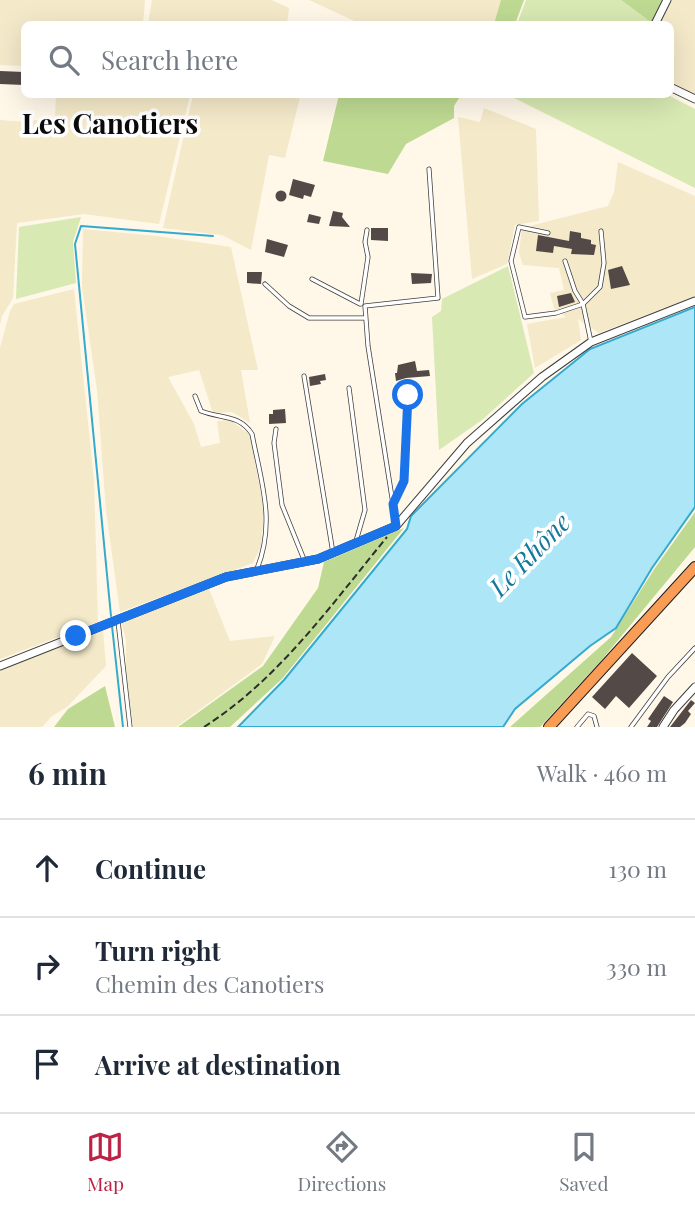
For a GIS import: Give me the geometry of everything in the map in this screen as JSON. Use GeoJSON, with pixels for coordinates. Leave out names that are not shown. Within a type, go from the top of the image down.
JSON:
{"type":"FeatureCollection","features":[{"type":"Feature","properties":{"kind":"highway"},"geometry":{"type":"LineString","coordinates":[[549,727],[695,566]]}},
{"type":"Feature","properties":{"kind":"street"},"geometry":{"type":"LineString","coordinates":[[656,21],[667,0]]}},
{"type":"Feature","properties":{"kind":"street"},"geometry":{"type":"LineString","coordinates":[[674,89],[695,99]]}},
{"type":"Feature","properties":{"kind":"street"},"geometry":{"type":"LineString","coordinates":[[0,666],[226,577],[305,562],[396,526],[467,443],[542,377],[591,342],[695,301]]}},
{"type":"Feature","properties":{"kind":"street"},"geometry":{"type":"LineString","coordinates":[[663,727],[695,687]]}},
{"type":"Feature","properties":{"kind":"lane"},"geometry":{"type":"LineString","coordinates":[[312,279],[363,305],[438,298],[429,169]]}},
{"type":"Feature","properties":{"kind":"lane"},"geometry":{"type":"LineString","coordinates":[[548,233],[519,227],[511,261],[525,317],[556,313],[583,304],[600,288],[604,263],[601,232]]}},
{"type":"Feature","properties":{"kind":"lane"},"geometry":{"type":"LineString","coordinates":[[367,230],[365,242],[368,257],[363,305],[396,526]]}},
{"type":"Feature","properties":{"kind":"lane"},"geometry":{"type":"LineString","coordinates":[[565,261],[575,291],[583,304],[591,342]]}},
{"type":"Feature","properties":{"kind":"lane"},"geometry":{"type":"LineString","coordinates":[[265,284],[289,306],[309,318],[365,318]]}},
{"type":"Feature","properties":{"kind":"lane"},"geometry":{"type":"LineString","coordinates":[[304,376],[333,553]]}},
{"type":"Feature","properties":{"kind":"lane"},"geometry":{"type":"LineString","coordinates":[[393,504],[404,481],[407,383]]}},
{"type":"Feature","properties":{"kind":"lane"},"geometry":{"type":"LineString","coordinates":[[349,388],[365,510],[356,543]]}},
{"type":"Feature","properties":{"kind":"lane"},"geometry":{"type":"LineString","coordinates":[[195,397],[201,411],[214,416],[232,416],[246,424],[252,433],[268,513],[263,553],[257,569]]}},
{"type":"Feature","properties":{"kind":"lane"},"geometry":{"type":"LineString","coordinates":[[276,429],[274,443],[282,505],[305,562]]}},
{"type":"Feature","properties":{"kind":"lane"},"geometry":{"type":"LineString","coordinates":[[117,619],[130,727]]}},
{"type":"Feature","properties":{"kind":"lane"},"geometry":{"type":"LineString","coordinates":[[631,727],[668,677],[695,648]]}},
{"type":"Feature","properties":{"kind":"lane"},"geometry":{"type":"LineString","coordinates":[[577,727],[588,714],[594,716],[597,727]]}},
{"type":"Feature","properties":{"kind":"path"},"geometry":{"type":"LineString","coordinates":[[204,727],[281,664],[396,526]]}},
{"type":"Feature","properties":{"kind":"shaded area"},"geometry":{"type":"Polygon","coordinates":[[[0,0],[145,0],[143,21],[21,21],[21,66],[0,65],[0,0]]]}},
{"type":"Feature","properties":{"kind":"shaded area"},"geometry":{"type":"Polygon","coordinates":[[[152,0],[271,0],[289,8],[287,21],[148,21],[152,0]]]}},
{"type":"Feature","properties":{"kind":"shaded area"},"geometry":{"type":"Polygon","coordinates":[[[309,0],[502,0],[497,21],[354,21],[309,0]]]}},
{"type":"Feature","properties":{"kind":"shaded area"},"geometry":{"type":"Polygon","coordinates":[[[670,0],[695,0],[695,95],[674,84],[674,21],[660,21],[670,0]]]}},
{"type":"Feature","properties":{"kind":"shaded area"},"geometry":{"type":"Polygon","coordinates":[[[56,98],[189,98],[159,224],[84,214],[17,223],[13,298],[2,316],[0,325],[0,120],[25,122],[55,117],[56,98]]]}},
{"type":"Feature","properties":{"kind":"shaded area"},"geometry":{"type":"Polygon","coordinates":[[[192,98],[300,98],[285,158],[269,155],[251,250],[222,235],[163,228],[192,98]]]}},
{"type":"Feature","properties":{"kind":"shaded area"},"geometry":{"type":"Polygon","coordinates":[[[484,108],[536,129],[539,221],[515,225],[507,264],[472,279],[458,117],[480,122],[484,108]]]}},
{"type":"Feature","properties":{"kind":"shaded area"},"geometry":{"type":"Polygon","coordinates":[[[618,162],[695,196],[695,296],[599,333],[578,319],[581,340],[535,368],[527,324],[566,317],[554,308],[550,293],[564,290],[559,268],[523,265],[519,253],[522,228],[608,206],[614,192],[618,162]]]}},
{"type":"Feature","properties":{"kind":"shaded area"},"geometry":{"type":"Polygon","coordinates":[[[83,229],[231,247],[258,370],[241,370],[250,423],[232,412],[213,413],[199,370],[168,377],[194,424],[201,447],[220,443],[217,421],[230,420],[250,435],[264,510],[261,546],[253,563],[120,612],[106,511],[97,390],[82,287],[83,229]]]}},
{"type":"Feature","properties":{"kind":"shaded area"},"geometry":{"type":"Polygon","coordinates":[[[74,289],[94,480],[98,622],[0,659],[0,348],[14,304],[74,289]]]}},
{"type":"Feature","properties":{"kind":"shaded area"},"geometry":{"type":"Polygon","coordinates":[[[209,589],[230,641],[275,636],[262,664],[176,727],[133,727],[126,672],[126,640],[121,621],[209,589]]]}},
{"type":"Feature","properties":{"kind":"shaded area"},"geometry":{"type":"Polygon","coordinates":[[[103,630],[106,666],[67,707],[52,716],[42,727],[0,727],[0,671],[103,630]]]}},
{"type":"Feature","properties":{"kind":"green space"},"geometry":{"type":"Polygon","coordinates":[[[501,0],[524,0],[516,21],[495,21],[501,0]]]}},
{"type":"Feature","properties":{"kind":"green space"},"geometry":{"type":"Polygon","coordinates":[[[526,0],[621,0],[649,21],[518,21],[526,0]]]}},
{"type":"Feature","properties":{"kind":"green space"},"geometry":{"type":"Polygon","coordinates":[[[621,0],[663,0],[653,21],[621,0]]]}},
{"type":"Feature","properties":{"kind":"green space"},"geometry":{"type":"Polygon","coordinates":[[[338,98],[459,98],[454,106],[454,118],[406,144],[388,174],[323,161],[338,98]]]}},
{"type":"Feature","properties":{"kind":"green space"},"geometry":{"type":"Polygon","coordinates":[[[514,98],[674,98],[695,109],[695,188],[514,98]]]}},
{"type":"Feature","properties":{"kind":"green space"},"geometry":{"type":"Polygon","coordinates":[[[81,217],[73,242],[76,283],[16,299],[19,227],[81,217]]]}},
{"type":"Feature","properties":{"kind":"green space"},"geometry":{"type":"Polygon","coordinates":[[[508,266],[534,373],[482,420],[439,450],[432,317],[441,311],[442,299],[508,266]]]}},
{"type":"Feature","properties":{"kind":"green space"},"geometry":{"type":"Polygon","coordinates":[[[695,512],[695,547],[600,662],[540,727],[510,727],[611,637],[695,512]]]}},
{"type":"Feature","properties":{"kind":"green space"},"geometry":{"type":"Polygon","coordinates":[[[404,528],[282,679],[230,727],[178,727],[263,666],[318,588],[324,562],[404,528]]]}},
{"type":"Feature","properties":{"kind":"green space"},"geometry":{"type":"Polygon","coordinates":[[[105,686],[115,727],[54,727],[68,709],[105,686]]]}},
{"type":"Feature","properties":{"kind":"water","name":"Le Rhône"},"geometry":{"type":"Polygon","coordinates":[[[695,307],[695,507],[652,568],[616,628],[590,646],[515,709],[503,727],[238,727],[284,680],[407,529],[411,516],[522,404],[590,349],[695,307]]]}},
{"type":"Feature","properties":{"kind":"building"},"geometry":{"type":"Polygon","coordinates":[[[0,71],[21,72],[21,85],[0,84],[0,71]]]}},
{"type":"Feature","properties":{"kind":"building"},"geometry":{"type":"Polygon","coordinates":[[[293,179],[315,185],[311,197],[304,195],[303,199],[289,195],[293,179]]]}},
{"type":"Feature","properties":{"kind":"building"},"geometry":{"type":"Polygon","coordinates":[[[281,190],[287,196],[281,202],[275,196],[281,190]]]}},
{"type":"Feature","properties":{"kind":"building"},"geometry":{"type":"Polygon","coordinates":[[[333,211],[343,213],[342,217],[350,227],[329,226],[333,211]]]}},
{"type":"Feature","properties":{"kind":"building"},"geometry":{"type":"Polygon","coordinates":[[[309,214],[321,217],[319,224],[307,222],[309,214]]]}},
{"type":"Feature","properties":{"kind":"building"},"geometry":{"type":"Polygon","coordinates":[[[371,228],[388,228],[388,241],[371,240],[371,228]]]}},
{"type":"Feature","properties":{"kind":"building"},"geometry":{"type":"Polygon","coordinates":[[[570,231],[581,233],[581,238],[591,240],[591,244],[596,245],[594,255],[571,254],[572,249],[554,246],[553,253],[536,251],[538,235],[569,241],[570,231]]]}},
{"type":"Feature","properties":{"kind":"building"},"geometry":{"type":"Polygon","coordinates":[[[267,239],[288,245],[284,257],[265,252],[267,239]]]}},
{"type":"Feature","properties":{"kind":"building"},"geometry":{"type":"Polygon","coordinates":[[[622,266],[630,285],[611,289],[608,270],[622,266]]]}},
{"type":"Feature","properties":{"kind":"building"},"geometry":{"type":"Polygon","coordinates":[[[247,272],[262,272],[261,284],[247,283],[247,272]]]}},
{"type":"Feature","properties":{"kind":"building"},"geometry":{"type":"Polygon","coordinates":[[[411,273],[432,274],[431,283],[412,284],[411,273]]]}},
{"type":"Feature","properties":{"kind":"building"},"geometry":{"type":"Polygon","coordinates":[[[571,293],[575,302],[559,307],[557,296],[571,293]]]}},
{"type":"Feature","properties":{"kind":"building"},"geometry":{"type":"Polygon","coordinates":[[[415,361],[417,371],[429,370],[430,376],[396,381],[398,365],[415,361]]]}},
{"type":"Feature","properties":{"kind":"building"},"geometry":{"type":"Polygon","coordinates":[[[325,374],[326,380],[320,381],[321,384],[310,386],[309,377],[325,374]]]}},
{"type":"Feature","properties":{"kind":"building"},"geometry":{"type":"Polygon","coordinates":[[[285,409],[286,423],[269,424],[269,414],[273,414],[273,410],[285,409]]]}},
{"type":"Feature","properties":{"kind":"building"},"geometry":{"type":"Polygon","coordinates":[[[632,653],[657,676],[629,708],[616,696],[605,709],[592,697],[632,653]]]}},
{"type":"Feature","properties":{"kind":"building"},"geometry":{"type":"Polygon","coordinates":[[[664,696],[673,702],[657,727],[647,727],[651,721],[648,719],[664,696]]]}},
{"type":"Feature","properties":{"kind":"building"},"geometry":{"type":"Polygon","coordinates":[[[691,700],[695,703],[688,711],[691,714],[685,723],[680,727],[670,727],[691,700]]]}},
{"type":"Feature","properties":{"kind":"waterway"},"geometry":{"type":"LineString","coordinates":[[111,616],[75,244],[81,226],[213,236]]}},
{"type":"Feature","properties":{"kind":"waterway"},"geometry":{"type":"LineString","coordinates":[[112,626],[123,727]]}},
{"type":"Feature","properties":{"kind":"district","name":"Les Canotiers"},"geometry":{"type":"Point","coordinates":[110,124]}},
{"type":"Feature","properties":{"kind":"route"},"geometry":{"type":"LineString","coordinates":[[76,636],[226,577],[318,559],[396,526],[393,504],[404,481],[408,395]]}}]}
